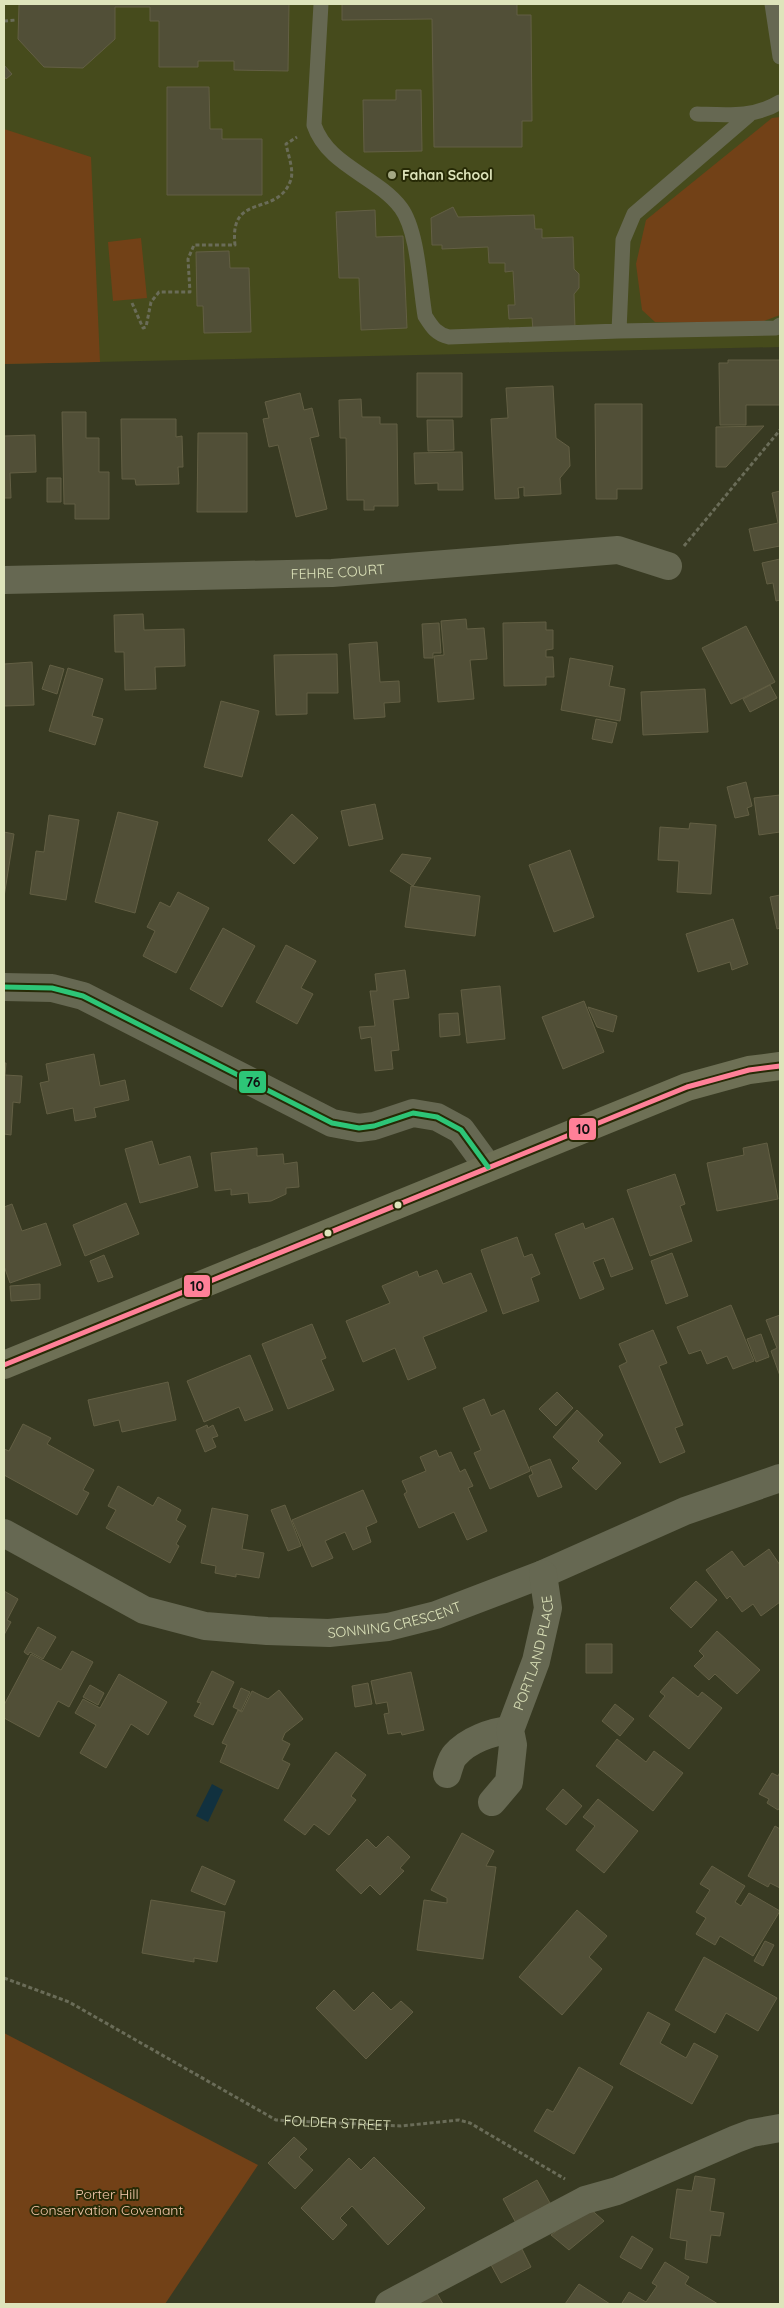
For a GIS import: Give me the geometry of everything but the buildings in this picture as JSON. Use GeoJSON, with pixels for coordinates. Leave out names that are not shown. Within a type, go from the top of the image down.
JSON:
{"type":"FeatureCollection","features":[{"type":"Feature","properties":{"kind":"street","name":"FEHRE COURT"},"geometry":{"type":"LineString","coordinates":[[4,580],[332,573],[618,550],[668,566]]}},
{"type":"Feature","properties":{"kind":"street"},"geometry":{"type":"LineString","coordinates":[[4,987],[52,988],[82,996],[332,1124],[359,1128],[374,1126],[412,1113],[437,1117],[461,1130],[488,1167]]}},
{"type":"Feature","properties":{"kind":"street"},"geometry":{"type":"LineString","coordinates":[[4,1365],[688,1087],[749,1070],[780,1066]]}},
{"type":"Feature","properties":{"kind":"street","name":"SONNING CRESCENT"},"geometry":{"type":"LineString","coordinates":[[4,1533],[144,1610],[204,1626],[329,1633],[388,1628],[436,1615],[543,1574],[685,1511],[780,1478]]}},
{"type":"Feature","properties":{"kind":"street","name":"PORTLAND PLACE"},"geometry":{"type":"LineString","coordinates":[[492,1802],[509,1782],[513,1745],[510,1730],[536,1661],[548,1608],[543,1574]]}},
{"type":"Feature","properties":{"kind":"street"},"geometry":{"type":"LineString","coordinates":[[447,1774],[454,1756],[472,1741],[497,1732],[510,1730]]}},
{"type":"Feature","properties":{"kind":"street"},"geometry":{"type":"LineString","coordinates":[[389,2304],[585,2200],[617,2191],[736,2138],[759,2131],[780,2128]]}},
{"type":"Feature","properties":{"kind":"lane"},"geometry":{"type":"LineString","coordinates":[[321,4],[314,125],[323,143],[333,154],[392,198],[401,208],[412,231],[425,316],[436,331],[450,337],[776,328],[780,325]]}},
{"type":"Feature","properties":{"kind":"lane"},"geometry":{"type":"LineString","coordinates":[[772,4],[780,57]]}},
{"type":"Feature","properties":{"kind":"lane"},"geometry":{"type":"LineString","coordinates":[[697,114],[749,115],[765,111],[780,102]]}},
{"type":"Feature","properties":{"kind":"lane"},"geometry":{"type":"LineString","coordinates":[[619,331],[623,240],[634,214],[749,115]]}},
{"type":"Feature","properties":{"kind":"path"},"geometry":{"type":"LineString","coordinates":[[4,21],[16,20]]}},
{"type":"Feature","properties":{"kind":"path"},"geometry":{"type":"LineString","coordinates":[[132,303],[143,328],[146,328],[151,302],[159,292],[190,292],[188,259],[194,245],[235,246],[236,224],[242,212],[282,195],[291,181],[291,167],[286,144],[314,125]]}},
{"type":"Feature","properties":{"kind":"path"},"geometry":{"type":"LineString","coordinates":[[668,566],[780,430]]}},
{"type":"Feature","properties":{"kind":"path","name":"FOLDER STREET"},"geometry":{"type":"LineString","coordinates":[[4,1978],[69,2002],[276,2120],[402,2126],[459,2120],[470,2123],[595,2197]]}},
{"type":"Feature","properties":{"kind":"shaded area","name":"Fahan School"},"geometry":{"type":"Polygon","coordinates":[[[4,4],[780,4],[780,347],[4,364],[4,4]]]}},
{"type":"Feature","properties":{"kind":"green space"},"geometry":{"type":"Polygon","coordinates":[[[780,117],[780,315],[759,323],[655,322],[642,310],[636,264],[646,220],[772,118],[780,117]]]}},
{"type":"Feature","properties":{"kind":"green space"},"geometry":{"type":"Polygon","coordinates":[[[4,129],[91,157],[100,362],[4,364],[4,129]]]}},
{"type":"Feature","properties":{"kind":"green space"},"geometry":{"type":"Polygon","coordinates":[[[141,238],[147,298],[113,301],[108,242],[141,238]]]}},
{"type":"Feature","properties":{"kind":"green space","name":"Porter Hill Conservation Covenant"},"geometry":{"type":"Polygon","coordinates":[[[4,2033],[258,2165],[165,2304],[4,2304],[4,2033]]]}},
{"type":"Feature","properties":{"kind":"water"},"geometry":{"type":"Polygon","coordinates":[[[212,1784],[223,1790],[208,1822],[196,1816],[212,1784]]]}},
{"type":"Feature","properties":{"kind":"transit line","name":"76"},"geometry":{"type":"LineString","coordinates":[[4,987],[52,988],[83,996],[332,1123],[359,1128],[374,1126],[413,1113],[437,1117],[461,1130],[488,1167]]}},
{"type":"Feature","properties":{"kind":"transit line","name":"10"},"geometry":{"type":"LineString","coordinates":[[4,1365],[687,1087],[749,1070],[780,1066]]}},
{"type":"Feature","properties":{"kind":"place","name":"Fahan School"},"geometry":{"type":"Point","coordinates":[392,175]}}]}
